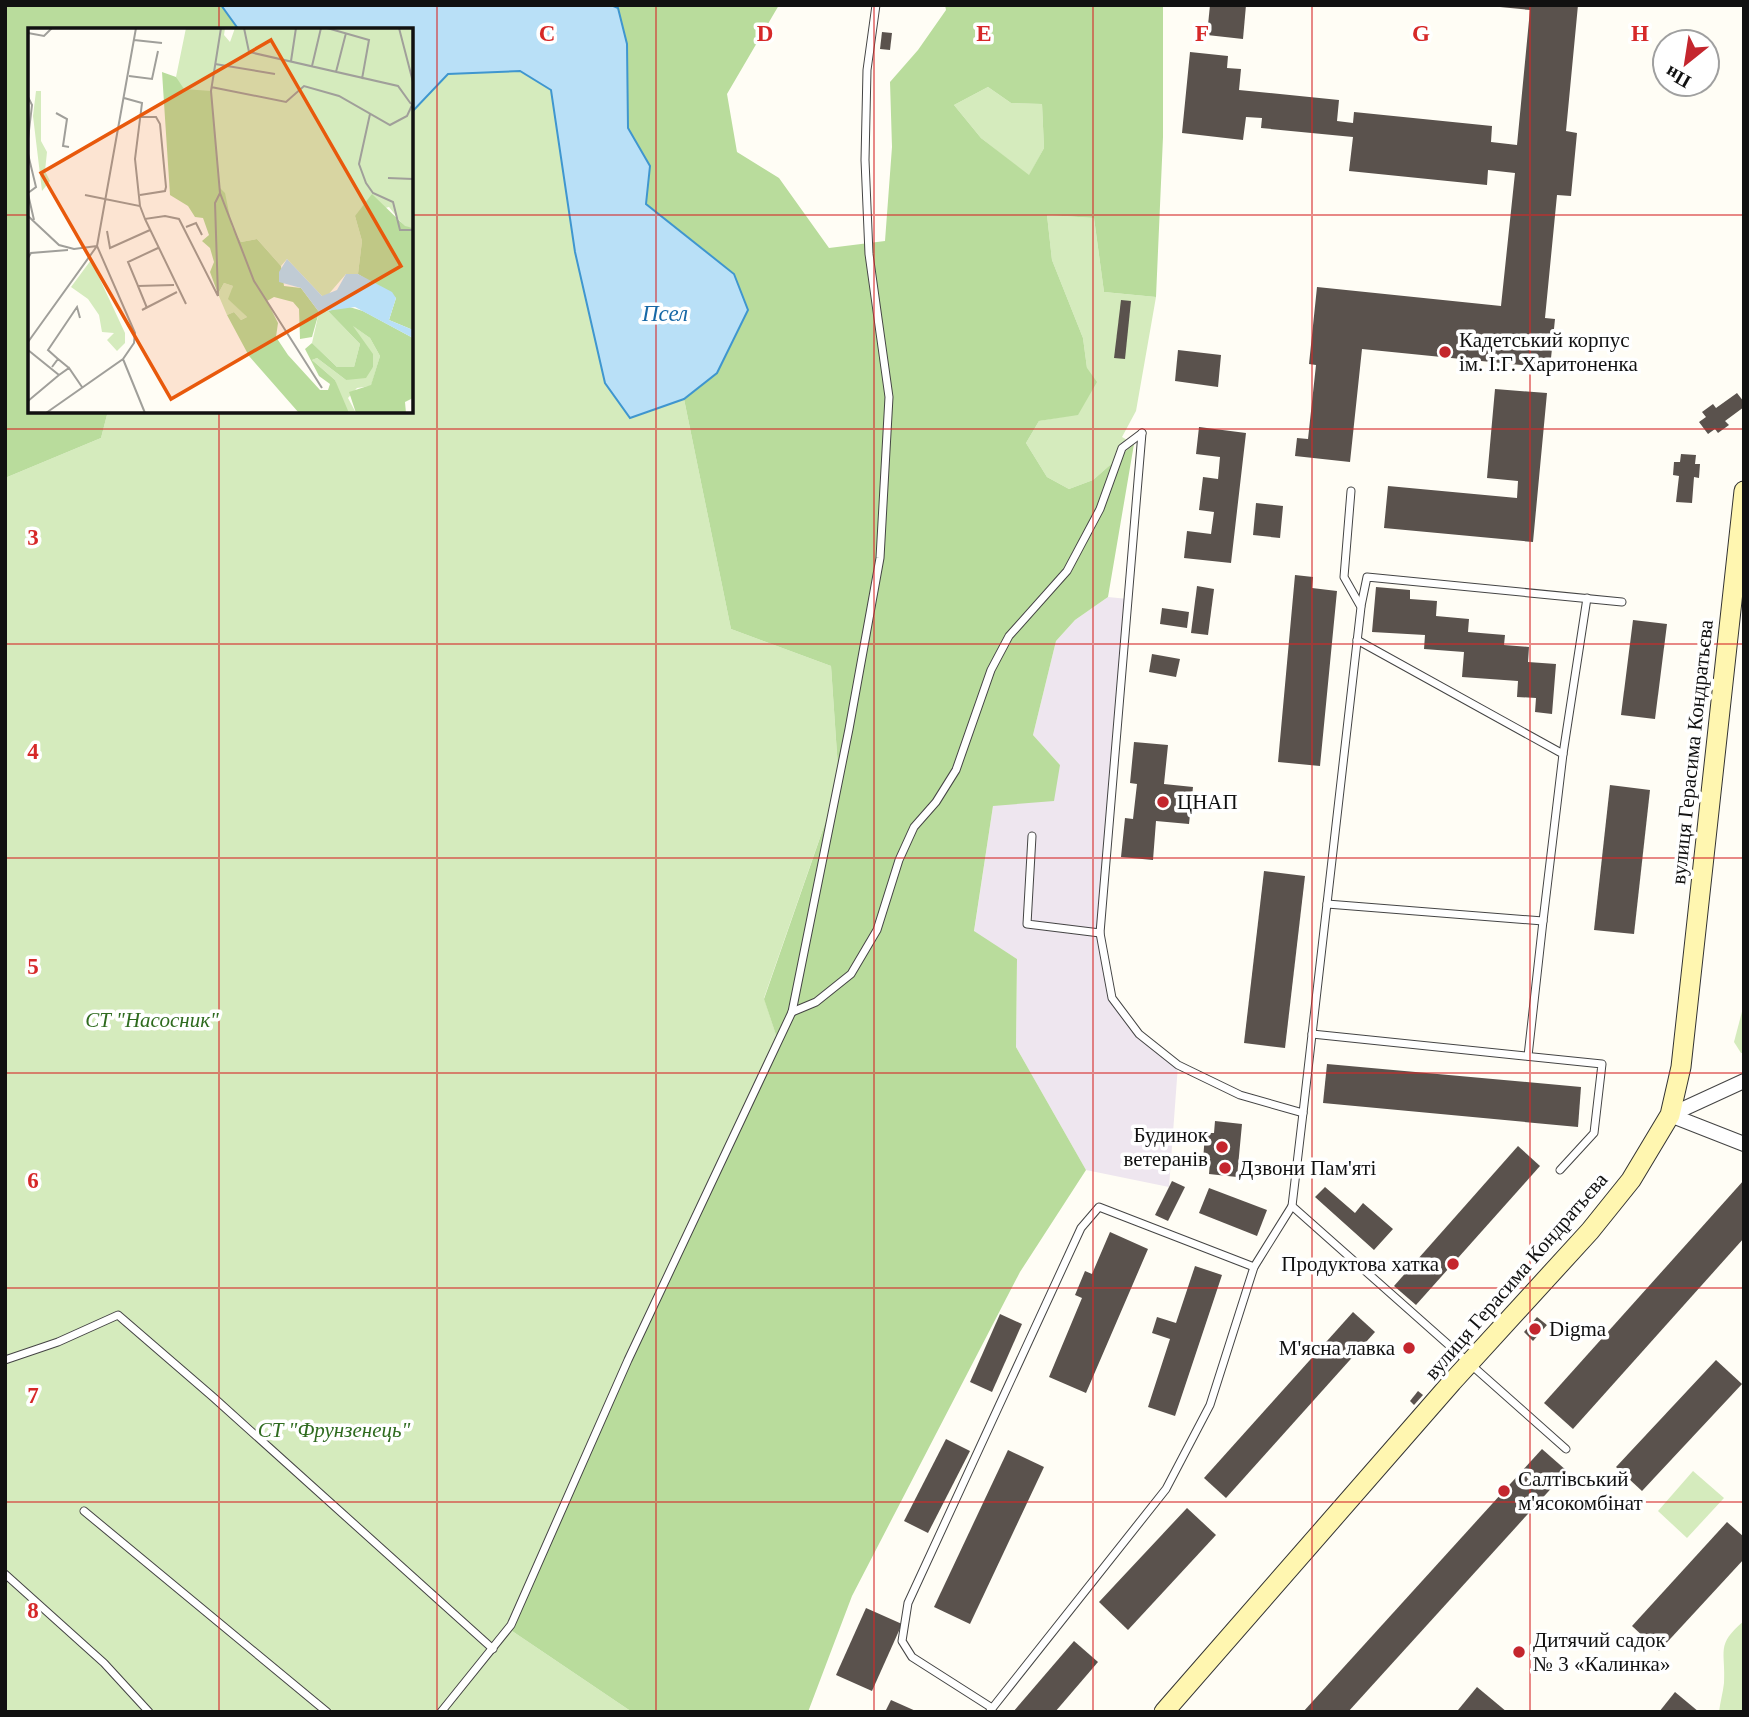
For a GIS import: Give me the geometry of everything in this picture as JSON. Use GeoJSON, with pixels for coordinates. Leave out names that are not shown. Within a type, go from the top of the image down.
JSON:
{"type":"FeatureCollection","features":[{"type":"Feature","properties":{"kind":"main road","name":"вулиця Герасима Кондратьєва"},"geometry":{"type":"LineString","coordinates":[[1164,1712],[1469,1363],[1590,1231],[1631,1180],[1670,1115],[1681,1067],[1744,491]]}},
{"type":"Feature","properties":{"kind":"street"},"geometry":{"type":"LineString","coordinates":[[1670,1115],[1744,1081]]}},
{"type":"Feature","properties":{"kind":"street"},"geometry":{"type":"LineString","coordinates":[[1670,1115],[1744,1144]]}},
{"type":"Feature","properties":{"kind":"lane"},"geometry":{"type":"LineString","coordinates":[[441,1712],[511,1625],[640,1335],[792,1012],[847,742],[880,558],[889,397],[869,254],[865,160],[867,70],[876,5]]}},
{"type":"Feature","properties":{"kind":"lane"},"geometry":{"type":"LineString","coordinates":[[792,1012],[816,1002],[851,974],[877,930],[899,860],[914,827],[936,802],[956,770],[991,670],[1009,636],[1067,571],[1100,509],[1122,448],[1142,433],[1100,933],[1112,998],[1139,1034],[1178,1065],[1240,1095],[1303,1112]]}},
{"type":"Feature","properties":{"kind":"lane"},"geometry":{"type":"LineString","coordinates":[[1351,491],[1344,577],[1360,607]]}},
{"type":"Feature","properties":{"kind":"lane"},"geometry":{"type":"LineString","coordinates":[[1254,1267],[1099,1207],[1081,1227],[908,1603],[902,1641],[912,1657],[991,1710],[1166,1489],[1210,1405],[1254,1267],[1292,1206],[1360,607],[1367,577],[1622,602]]}},
{"type":"Feature","properties":{"kind":"lane"},"geometry":{"type":"LineString","coordinates":[[1528,1056],[1563,754],[1587,598]]}},
{"type":"Feature","properties":{"kind":"lane"},"geometry":{"type":"LineString","coordinates":[[1357,640],[1563,754]]}},
{"type":"Feature","properties":{"kind":"lane"},"geometry":{"type":"LineString","coordinates":[[1032,836],[1027,924],[1100,933]]}},
{"type":"Feature","properties":{"kind":"lane"},"geometry":{"type":"LineString","coordinates":[[1327,904],[1543,921]]}},
{"type":"Feature","properties":{"kind":"lane"},"geometry":{"type":"LineString","coordinates":[[1312,1034],[1602,1064],[1594,1133],[1560,1170]]}},
{"type":"Feature","properties":{"kind":"lane"},"geometry":{"type":"LineString","coordinates":[[1292,1206],[1566,1448]]}},
{"type":"Feature","properties":{"kind":"lane"},"geometry":{"type":"LineString","coordinates":[[5,1360],[58,1342],[118,1315],[492,1648]]}},
{"type":"Feature","properties":{"kind":"lane"},"geometry":{"type":"LineString","coordinates":[[85,1511],[327,1712]]}},
{"type":"Feature","properties":{"kind":"lane"},"geometry":{"type":"LineString","coordinates":[[5,1574],[104,1663],[149,1712]]}},
{"type":"Feature","properties":{"kind":"shaded area"},"geometry":{"type":"Polygon","coordinates":[[[1108,597],[1128,599],[1100,933],[1112,998],[1139,1034],[1178,1065],[1169,1187],[1086,1170],[1016,1047],[1017,959],[974,932],[993,806],[1060,765],[1033,735],[1056,641],[1075,620],[1108,597]]]}},
{"type":"Feature","properties":{"kind":"green space"},"geometry":{"type":"Polygon","coordinates":[[[5,5],[221,5],[238,28],[28,28],[28,413],[107,413],[101,438],[5,478],[5,5]]]}},
{"type":"Feature","properties":{"kind":"green space"},"geometry":{"type":"Polygon","coordinates":[[[620,5],[779,5],[727,94],[737,152],[779,178],[829,248],[885,241],[892,147],[890,82],[918,50],[946,10],[945,5],[1163,5],[1163,137],[1156,297],[1104,292],[1094,218],[1047,215],[1052,260],[1083,338],[1087,368],[1097,382],[1078,415],[1039,421],[1026,443],[1047,477],[1069,489],[1093,480],[1134,444],[1108,597],[1075,620],[1056,641],[1033,735],[1060,765],[1054,801],[993,806],[974,931],[1017,959],[1016,1047],[1086,1170],[1020,1272],[852,1596],[808,1712],[632,1712],[506,1627],[779,1044],[764,999],[839,783],[831,666],[731,629],[684,399],[717,373],[734,274],[646,204],[650,166],[628,128],[627,44],[618,8],[620,5]],[[988,87],[954,105],[981,138],[1029,175],[1044,148],[1042,104],[1011,103],[988,87]]]}},
{"type":"Feature","properties":{"kind":"green space"},"geometry":{"type":"Polygon","coordinates":[[[520,71],[551,90],[575,252],[605,383],[630,418],[684,399],[731,629],[831,666],[839,783],[764,998],[779,1044],[506,1627],[632,1712],[5,1712],[5,478],[101,438],[107,413],[413,413],[413,111],[448,74],[520,71]]]}},
{"type":"Feature","properties":{"kind":"green space"},"geometry":{"type":"Polygon","coordinates":[[[988,87],[1011,103],[1042,104],[1044,148],[1029,176],[981,138],[954,105],[988,87]]]}},
{"type":"Feature","properties":{"kind":"green space"},"geometry":{"type":"Polygon","coordinates":[[[1047,215],[1094,218],[1104,292],[1156,297],[1136,411],[1122,437],[1134,444],[1093,480],[1069,489],[1047,477],[1026,443],[1039,421],[1078,414],[1087,368],[1083,338],[1052,260],[1047,215]]]}},
{"type":"Feature","properties":{"kind":"green space"},"geometry":{"type":"Polygon","coordinates":[[[1744,1004],[1744,1053],[1741,1053],[1734,1042],[1744,1004]]]}},
{"type":"Feature","properties":{"kind":"green space"},"geometry":{"type":"Polygon","coordinates":[[[1693,1471],[1724,1498],[1687,1538],[1658,1511],[1693,1471]]]}},
{"type":"Feature","properties":{"kind":"green space"},"geometry":{"type":"Polygon","coordinates":[[[1744,1621],[1744,1712],[1719,1712],[1724,1683],[1725,1643],[1744,1621]]]}},
{"type":"Feature","properties":{"kind":"water","name":"Псел"},"geometry":{"type":"Polygon","coordinates":[[[221,5],[611,5],[618,8],[627,44],[628,128],[650,166],[646,204],[734,274],[748,310],[717,373],[684,399],[630,418],[605,383],[575,252],[551,90],[520,71],[448,74],[413,111],[413,28],[238,28],[221,5]]]}},
{"type":"Feature","properties":{"kind":"building"},"geometry":{"type":"Polygon","coordinates":[[[1210,5],[1246,5],[1243,39],[1207,35],[1210,5]]]}},
{"type":"Feature","properties":{"kind":"building"},"geometry":{"type":"Polygon","coordinates":[[[1578,5],[1566,131],[1577,133],[1571,196],[1557,195],[1545,318],[1555,319],[1550,368],[1362,349],[1350,462],[1295,456],[1297,438],[1308,439],[1316,365],[1309,364],[1317,287],[1501,306],[1515,173],[1488,170],[1487,185],[1349,171],[1353,137],[1261,128],[1262,118],[1246,117],[1243,140],[1182,133],[1190,52],[1228,56],[1227,68],[1241,69],[1239,90],[1339,100],[1337,121],[1353,123],[1354,112],[1492,126],[1491,142],[1517,145],[1530,10],[1500,7],[1578,5]]]}},
{"type":"Feature","properties":{"kind":"building"},"geometry":{"type":"Polygon","coordinates":[[[882,32],[892,33],[890,50],[880,49],[882,32]]]}},
{"type":"Feature","properties":{"kind":"building"},"geometry":{"type":"Polygon","coordinates":[[[1121,300],[1131,301],[1125,359],[1114,358],[1121,300]]]}},
{"type":"Feature","properties":{"kind":"building"},"geometry":{"type":"Polygon","coordinates":[[[1178,350],[1221,355],[1218,387],[1175,381],[1178,350]]]}},
{"type":"Feature","properties":{"kind":"building"},"geometry":{"type":"Polygon","coordinates":[[[1495,389],[1547,393],[1533,542],[1384,528],[1388,486],[1517,498],[1518,481],[1487,478],[1495,389]]]}},
{"type":"Feature","properties":{"kind":"building"},"geometry":{"type":"Polygon","coordinates":[[[1737,393],[1744,402],[1744,407],[1725,421],[1729,425],[1718,433],[1715,429],[1708,434],[1699,422],[1706,417],[1702,412],[1713,404],[1716,408],[1737,393]]]}},
{"type":"Feature","properties":{"kind":"building"},"geometry":{"type":"Polygon","coordinates":[[[1199,427],[1246,433],[1231,563],[1184,558],[1187,531],[1211,534],[1214,512],[1199,510],[1203,477],[1218,479],[1220,457],[1196,454],[1199,427]]]}},
{"type":"Feature","properties":{"kind":"building"},"geometry":{"type":"Polygon","coordinates":[[[1681,454],[1696,455],[1695,464],[1700,464],[1699,478],[1694,477],[1692,503],[1676,502],[1679,476],[1673,475],[1674,462],[1680,462],[1681,454]]]}},
{"type":"Feature","properties":{"kind":"building"},"geometry":{"type":"Polygon","coordinates":[[[1256,503],[1283,506],[1280,538],[1253,535],[1256,503]]]}},
{"type":"Feature","properties":{"kind":"building"},"geometry":{"type":"Polygon","coordinates":[[[1295,575],[1313,577],[1312,588],[1337,591],[1320,766],[1278,762],[1295,575]]]}},
{"type":"Feature","properties":{"kind":"building"},"geometry":{"type":"Polygon","coordinates":[[[1197,586],[1214,589],[1208,635],[1191,633],[1197,586]]]}},
{"type":"Feature","properties":{"kind":"building"},"geometry":{"type":"Polygon","coordinates":[[[1376,587],[1410,590],[1410,599],[1437,601],[1436,616],[1469,619],[1468,632],[1505,635],[1504,645],[1529,647],[1528,662],[1556,664],[1552,714],[1535,712],[1536,698],[1517,697],[1518,681],[1462,677],[1464,652],[1424,649],[1425,635],[1372,632],[1376,587]]]}},
{"type":"Feature","properties":{"kind":"building"},"geometry":{"type":"Polygon","coordinates":[[[1162,608],[1189,612],[1187,628],[1160,624],[1162,608]]]}},
{"type":"Feature","properties":{"kind":"building"},"geometry":{"type":"Polygon","coordinates":[[[1633,620],[1667,624],[1655,719],[1621,715],[1633,620]]]}},
{"type":"Feature","properties":{"kind":"building"},"geometry":{"type":"Polygon","coordinates":[[[1152,654],[1180,659],[1176,677],[1149,672],[1152,654]]]}},
{"type":"Feature","properties":{"kind":"building","name":"ЦНАП"},"geometry":{"type":"Polygon","coordinates":[[[1134,742],[1168,745],[1164,784],[1193,787],[1189,824],[1156,821],[1153,860],[1121,857],[1125,818],[1133,819],[1137,784],[1130,783],[1134,742]]]}},
{"type":"Feature","properties":{"kind":"building"},"geometry":{"type":"Polygon","coordinates":[[[1610,785],[1650,790],[1634,934],[1594,930],[1610,785]]]}},
{"type":"Feature","properties":{"kind":"building"},"geometry":{"type":"Polygon","coordinates":[[[1264,871],[1305,876],[1285,1048],[1244,1043],[1264,871]]]}},
{"type":"Feature","properties":{"kind":"building"},"geometry":{"type":"Polygon","coordinates":[[[1327,1064],[1581,1087],[1578,1127],[1323,1103],[1327,1064]]]}},
{"type":"Feature","properties":{"kind":"building","name":"Будинок ветеранів"},"geometry":{"type":"Polygon","coordinates":[[[1215,1121],[1242,1124],[1237,1177],[1209,1174],[1210,1162],[1203,1161],[1205,1133],[1214,1133],[1215,1121]]]}},
{"type":"Feature","properties":{"kind":"building"},"geometry":{"type":"Polygon","coordinates":[[[1518,1146],[1540,1166],[1416,1305],[1394,1286],[1518,1146]]]}},
{"type":"Feature","properties":{"kind":"building"},"geometry":{"type":"Polygon","coordinates":[[[1744,1180],[1744,1238],[1573,1429],[1544,1403],[1744,1180]]]}},
{"type":"Feature","properties":{"kind":"building"},"geometry":{"type":"Polygon","coordinates":[[[1172,1181],[1185,1187],[1168,1221],[1155,1215],[1172,1181]]]}},
{"type":"Feature","properties":{"kind":"building"},"geometry":{"type":"Polygon","coordinates":[[[1325,1187],[1355,1213],[1363,1203],[1393,1229],[1374,1250],[1315,1197],[1325,1187]]]}},
{"type":"Feature","properties":{"kind":"building"},"geometry":{"type":"Polygon","coordinates":[[[1209,1188],[1267,1210],[1257,1236],[1199,1213],[1209,1188]]]}},
{"type":"Feature","properties":{"kind":"building"},"geometry":{"type":"Polygon","coordinates":[[[1110,1232],[1148,1249],[1086,1393],[1049,1377],[1082,1298],[1075,1295],[1085,1271],[1092,1274],[1110,1232]]]}},
{"type":"Feature","properties":{"kind":"building"},"geometry":{"type":"Polygon","coordinates":[[[1195,1266],[1222,1275],[1175,1416],[1148,1407],[1170,1339],[1152,1333],[1157,1317],[1176,1323],[1195,1266]]]}},
{"type":"Feature","properties":{"kind":"building"},"geometry":{"type":"Polygon","coordinates":[[[1353,1312],[1375,1332],[1226,1498],[1204,1478],[1353,1312]]]}},
{"type":"Feature","properties":{"kind":"building"},"geometry":{"type":"Polygon","coordinates":[[[1000,1314],[1022,1324],[992,1392],[970,1382],[1000,1314]]]}},
{"type":"Feature","properties":{"kind":"building","name":"Digma"},"geometry":{"type":"Polygon","coordinates":[[[1537,1317],[1547,1325],[1533,1341],[1524,1332],[1537,1317]]]}},
{"type":"Feature","properties":{"kind":"building","name":"М'ясна лавка"},"geometry":{"type":"Polygon","coordinates":[[[1410,1340],[1416,1346],[1408,1355],[1401,1350],[1410,1340]]]}},
{"type":"Feature","properties":{"kind":"building"},"geometry":{"type":"Polygon","coordinates":[[[1716,1360],[1742,1384],[1642,1491],[1616,1467],[1716,1360]]]}},
{"type":"Feature","properties":{"kind":"building"},"geometry":{"type":"Polygon","coordinates":[[[1418,1391],[1423,1395],[1414,1405],[1410,1401],[1418,1391]]]}},
{"type":"Feature","properties":{"kind":"building"},"geometry":{"type":"Polygon","coordinates":[[[946,1439],[970,1451],[928,1533],[904,1521],[946,1439]]]}},
{"type":"Feature","properties":{"kind":"building"},"geometry":{"type":"Polygon","coordinates":[[[1542,1449],[1567,1471],[1348,1712],[1303,1712],[1542,1449]]]}},
{"type":"Feature","properties":{"kind":"building"},"geometry":{"type":"Polygon","coordinates":[[[1008,1450],[1044,1467],[970,1624],[934,1607],[1008,1450]]]}},
{"type":"Feature","properties":{"kind":"building"},"geometry":{"type":"Polygon","coordinates":[[[1187,1508],[1216,1535],[1128,1630],[1099,1602],[1187,1508]]]}},
{"type":"Feature","properties":{"kind":"building"},"geometry":{"type":"Polygon","coordinates":[[[1727,1522],[1744,1537],[1744,1559],[1659,1651],[1632,1626],[1727,1522]]]}},
{"type":"Feature","properties":{"kind":"building"},"geometry":{"type":"Polygon","coordinates":[[[866,1608],[902,1624],[872,1691],[836,1675],[866,1608]]]}},
{"type":"Feature","properties":{"kind":"building"},"geometry":{"type":"Polygon","coordinates":[[[1074,1641],[1098,1662],[1055,1712],[1013,1712],[1074,1641]]]}},
{"type":"Feature","properties":{"kind":"building"},"geometry":{"type":"Polygon","coordinates":[[[1477,1687],[1507,1712],[1458,1710],[1477,1687]]]}},
{"type":"Feature","properties":{"kind":"building"},"geometry":{"type":"Polygon","coordinates":[[[1675,1692],[1699,1712],[1659,1712],[1675,1692]]]}},
{"type":"Feature","properties":{"kind":"building"},"geometry":{"type":"Polygon","coordinates":[[[891,1700],[918,1712],[885,1712],[891,1700]]]}},
{"type":"Feature","properties":{"kind":"place","name":"Кадетський корпус ім. І.Г. Харитоненка"},"geometry":{"type":"Point","coordinates":[1445,352]}},
{"type":"Feature","properties":{"kind":"place","name":"ЦНАП"},"geometry":{"type":"Point","coordinates":[1163,802]}},
{"type":"Feature","properties":{"kind":"place","name":"Будинок ветеранів"},"geometry":{"type":"Point","coordinates":[1222,1147]}},
{"type":"Feature","properties":{"kind":"place","name":"Дзвони Пам'яті"},"geometry":{"type":"Point","coordinates":[1225,1168]}},
{"type":"Feature","properties":{"kind":"place","name":"Продуктова хатка"},"geometry":{"type":"Point","coordinates":[1453,1264]}},
{"type":"Feature","properties":{"kind":"place","name":"Digma"},"geometry":{"type":"Point","coordinates":[1535,1329]}},
{"type":"Feature","properties":{"kind":"place","name":"М'ясна лавка"},"geometry":{"type":"Point","coordinates":[1409,1348]}},
{"type":"Feature","properties":{"kind":"place","name":"Салтівський м'ясокомбінат"},"geometry":{"type":"Point","coordinates":[1504,1491]}},
{"type":"Feature","properties":{"kind":"place","name":"Дитячий садок № 3 «Калинка»"},"geometry":{"type":"Point","coordinates":[1519,1652]}},
{"type":"Feature","properties":{"kind":"park label","name":"СТ \"Насосник\""},"geometry":{"type":"Point","coordinates":[152,1020]}},
{"type":"Feature","properties":{"kind":"park label","name":"СТ \"Фрунзенець\""},"geometry":{"type":"Point","coordinates":[334,1430]}}]}
